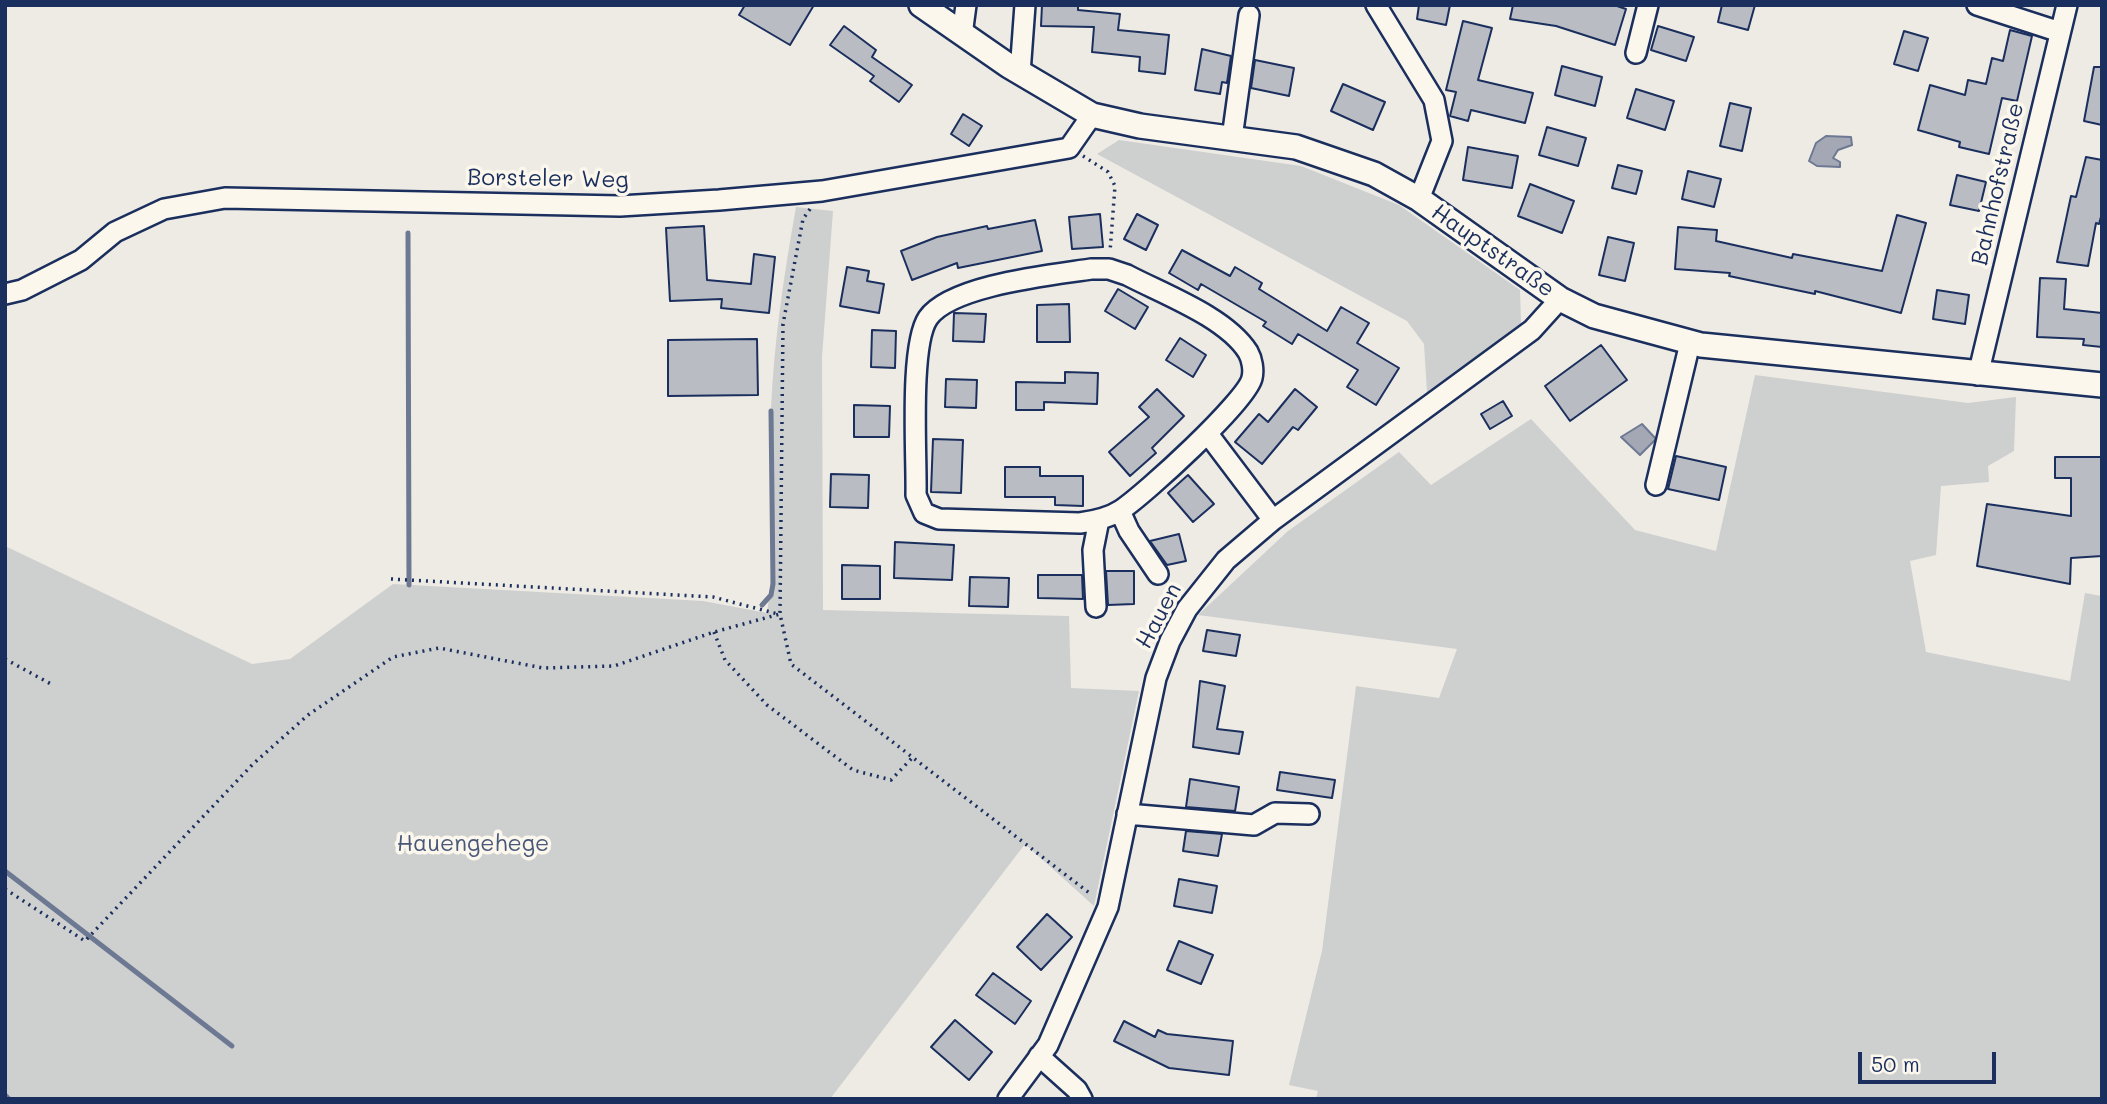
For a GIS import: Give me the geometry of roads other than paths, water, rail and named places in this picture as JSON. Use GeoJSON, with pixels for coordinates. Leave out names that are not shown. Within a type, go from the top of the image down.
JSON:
{"type":"FeatureCollection","features":[{"type":"Feature","properties":{"kind":"main road","name":"Hauptstraße"},"geometry":{"type":"LineString","coordinates":[[921,5],[1015,70],[1092,115],[1140,126],[1296,147],[1374,174],[1419,199],[1560,299],[1594,316],[1690,343],[1978,375],[2102,385]]}},
{"type":"Feature","properties":{"kind":"street"},"geometry":{"type":"LineString","coordinates":[[962,35],[966,5]]}},
{"type":"Feature","properties":{"kind":"street"},"geometry":{"type":"LineString","coordinates":[[1376,5],[1434,100],[1442,141],[1419,199]]}},
{"type":"Feature","properties":{"kind":"street"},"geometry":{"type":"LineString","coordinates":[[1636,53],[1647,5]]}},
{"type":"Feature","properties":{"kind":"street"},"geometry":{"type":"LineString","coordinates":[[1977,5],[2060,32]]}},
{"type":"Feature","properties":{"kind":"street","name":"Bahnhofstraße"},"geometry":{"type":"LineString","coordinates":[[1978,375],[2067,5]]}},
{"type":"Feature","properties":{"kind":"street"},"geometry":{"type":"LineString","coordinates":[[1015,70],[1014,39],[1019,8]]}},
{"type":"Feature","properties":{"kind":"street"},"geometry":{"type":"LineString","coordinates":[[1232,138],[1249,15]]}},
{"type":"Feature","properties":{"kind":"street","name":"Borsteler Weg"},"geometry":{"type":"LineString","coordinates":[[5,294],[22,290],[81,260],[115,232],[164,209],[225,198],[620,206],[822,191],[1069,148],[1092,115]]}},
{"type":"Feature","properties":{"kind":"street"},"geometry":{"type":"LineString","coordinates":[[1109,270],[1127,275],[1228,329],[1248,352],[1253,364],[1252,380],[1208,434],[1120,511],[1099,520],[1080,523],[939,519],[924,513],[916,495],[921,334],[928,317],[943,304],[966,294],[1059,274],[1109,270]]}},
{"type":"Feature","properties":{"kind":"street","name":"Hauen"},"geometry":{"type":"LineString","coordinates":[[1008,1099],[1048,1045],[1108,907],[1156,678],[1170,641],[1205,583],[1226,560],[1273,520],[1532,330],[1560,299]]}},
{"type":"Feature","properties":{"kind":"street"},"geometry":{"type":"LineString","coordinates":[[1656,485],[1690,343]]}},
{"type":"Feature","properties":{"kind":"street"},"geometry":{"type":"LineString","coordinates":[[1208,434],[1273,520]]}},
{"type":"Feature","properties":{"kind":"street"},"geometry":{"type":"LineString","coordinates":[[1120,511],[1129,531],[1158,573]]}},
{"type":"Feature","properties":{"kind":"street"},"geometry":{"type":"LineString","coordinates":[[1096,607],[1093,550],[1099,520]]}},
{"type":"Feature","properties":{"kind":"street"},"geometry":{"type":"LineString","coordinates":[[1127,814],[1254,825],[1275,813],[1309,814]]}},
{"type":"Feature","properties":{"kind":"street"},"geometry":{"type":"LineString","coordinates":[[1039,1056],[1077,1090],[1082,1099]]}},
{"type":"Feature","properties":{"kind":"waterway"},"geometry":{"type":"LineString","coordinates":[[408,233],[409,585]]}},
{"type":"Feature","properties":{"kind":"waterway"},"geometry":{"type":"LineString","coordinates":[[762,605],[771,595],[773,584],[771,411]]}},
{"type":"Feature","properties":{"kind":"waterway"},"geometry":{"type":"LineString","coordinates":[[5,871],[232,1046]]}},
{"type":"Feature","properties":{"kind":"waterway"},"geometry":{"type":"LineString","coordinates":[[5,1095],[9,1099]]}},
{"type":"Feature","properties":{"kind":"park label","name":"Hauengehege"},"geometry":{"type":"Point","coordinates":[473,844]}}]}
